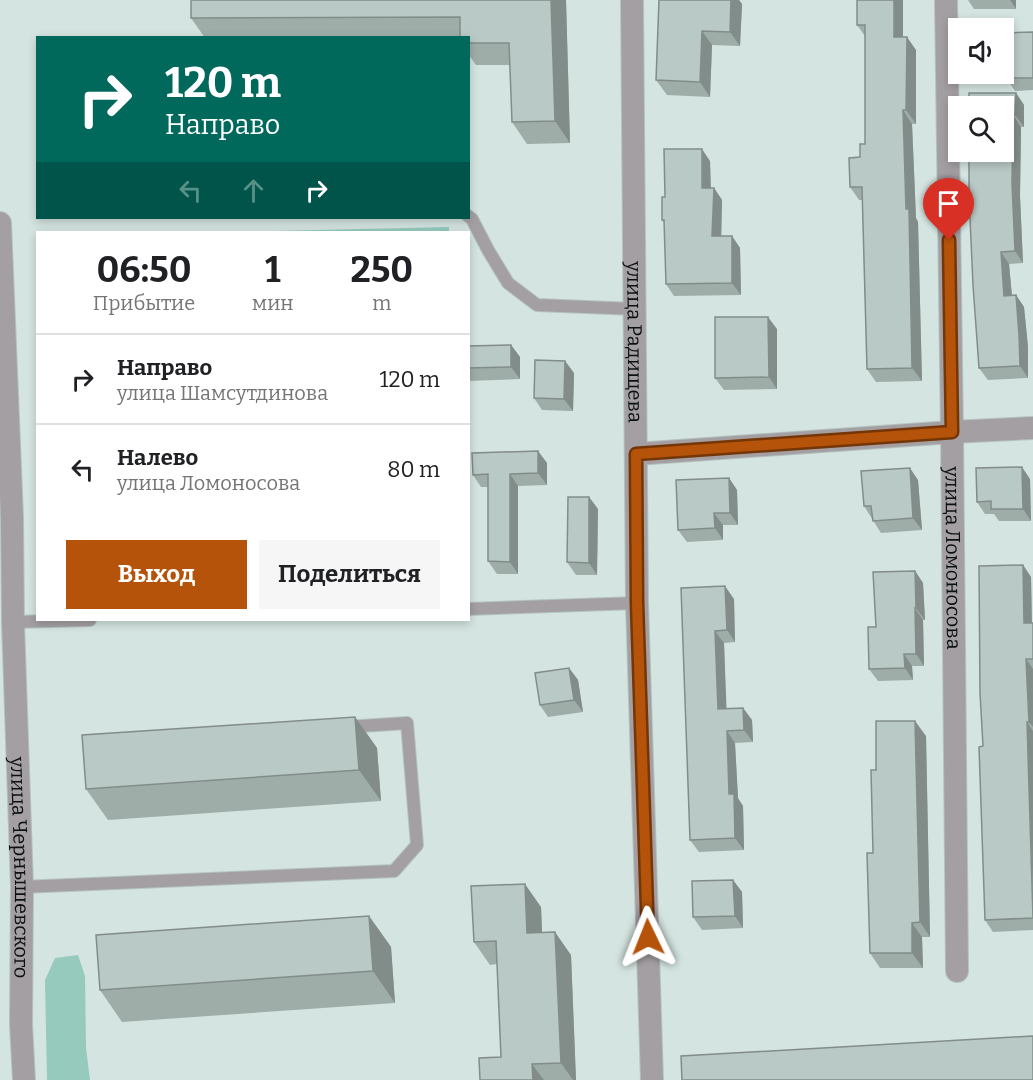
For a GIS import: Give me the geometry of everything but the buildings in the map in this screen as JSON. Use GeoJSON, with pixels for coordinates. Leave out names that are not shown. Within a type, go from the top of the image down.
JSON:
{"type":"FeatureCollection","features":[{"type":"Feature","properties":{"kind":"street","name":"улица Радищева"},"geometry":{"type":"LineString","coordinates":[[632,0],[637,603],[652,1080]]}},
{"type":"Feature","properties":{"kind":"street","name":"улица Ломоносова"},"geometry":{"type":"LineString","coordinates":[[946,0],[957,971]]}},
{"type":"Feature","properties":{"kind":"street","name":"улица Чернышевского"},"geometry":{"type":"LineString","coordinates":[[0,223],[6,518],[13,622],[22,886],[21,1024],[24,1080]]}},
{"type":"Feature","properties":{"kind":"street"},"geometry":{"type":"LineString","coordinates":[[636,454],[1033,428]]}},
{"type":"Feature","properties":{"kind":"lane"},"geometry":{"type":"LineString","coordinates":[[470,218],[508,283],[537,305],[635,309]]}},
{"type":"Feature","properties":{"kind":"lane"},"geometry":{"type":"LineString","coordinates":[[470,609],[637,603]]}},
{"type":"Feature","properties":{"kind":"lane"},"geometry":{"type":"LineString","coordinates":[[13,622],[52,621]]}},
{"type":"Feature","properties":{"kind":"lane"},"geometry":{"type":"LineString","coordinates":[[22,886],[394,871],[417,844],[407,723],[337,727]]}},
{"type":"Feature","properties":{"kind":"green space"},"geometry":{"type":"Polygon","coordinates":[[[449,227],[449,231],[274,231],[449,227]]]}},
{"type":"Feature","properties":{"kind":"green space"},"geometry":{"type":"Polygon","coordinates":[[[78,955],[85,976],[86,1048],[90,1080],[47,1080],[45,980],[55,958],[78,955]]]}},
{"type":"Feature","properties":{"kind":"route"},"geometry":{"type":"LineString","coordinates":[[648,937],[637,603],[636,454],[952,432],[949,240]]}}]}
